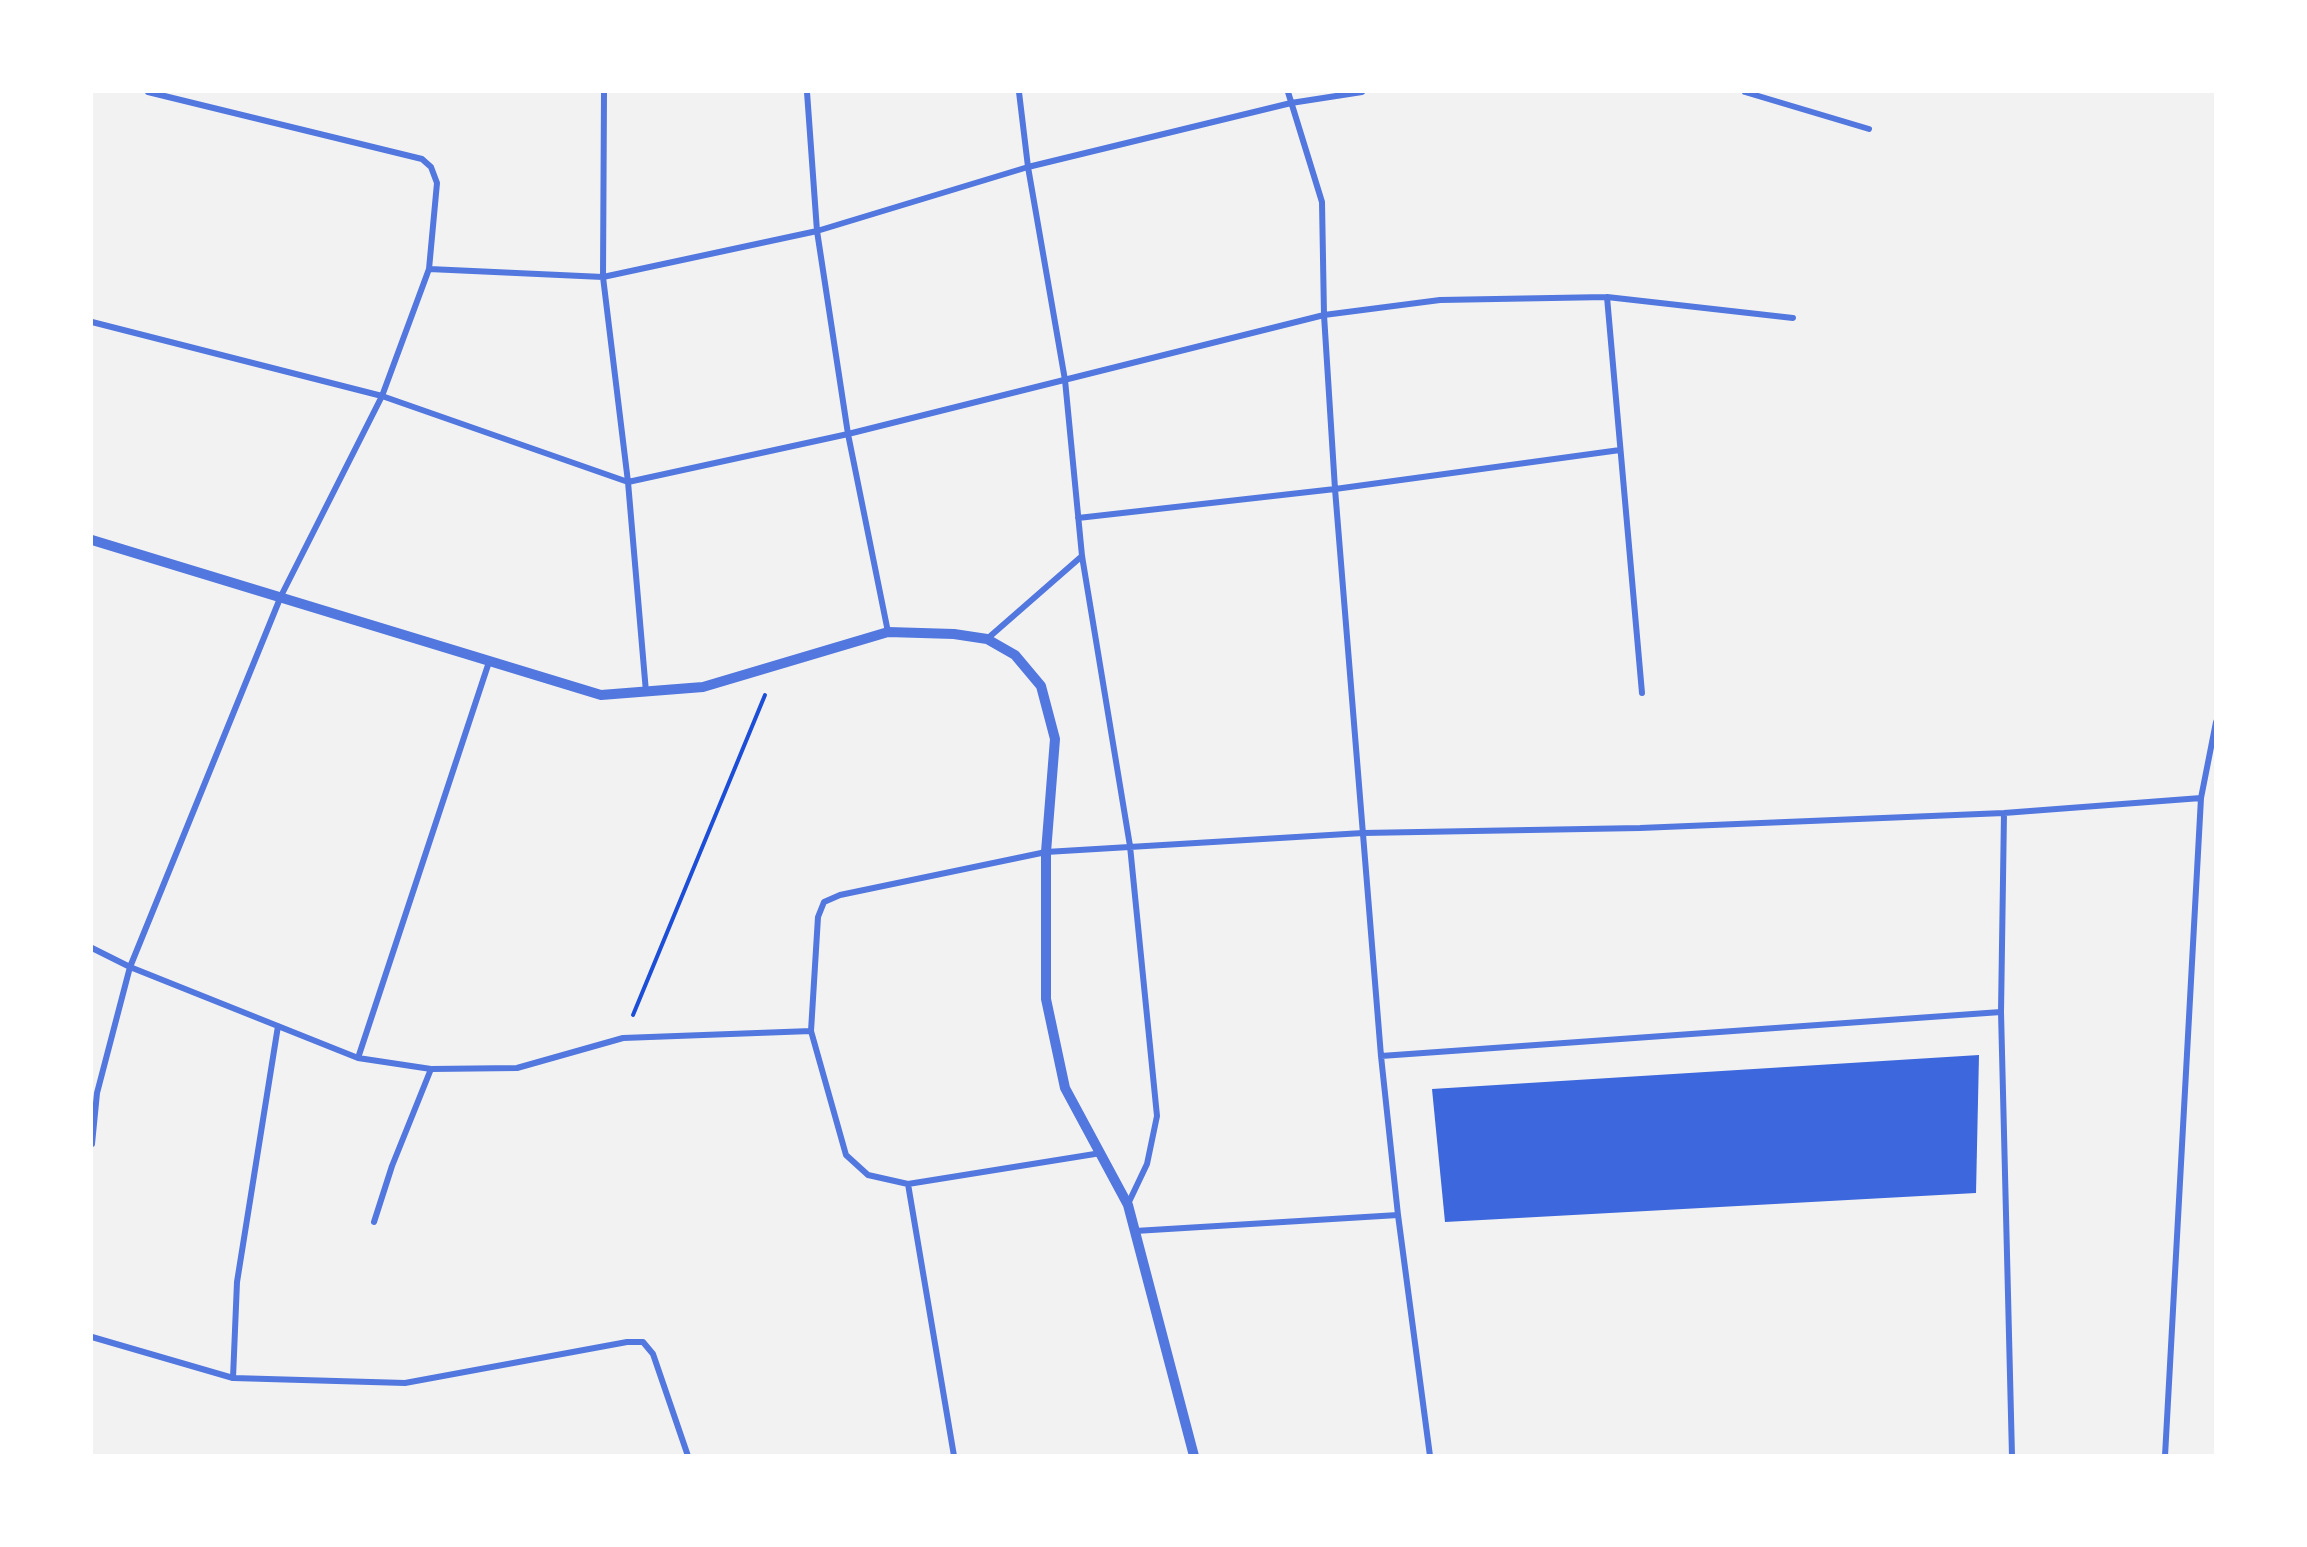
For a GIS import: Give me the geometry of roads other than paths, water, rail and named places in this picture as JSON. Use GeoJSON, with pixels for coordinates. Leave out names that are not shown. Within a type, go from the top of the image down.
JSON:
{"type":"FeatureCollection","features":[{"type":"Feature","properties":{"kind":"street"},"geometry":{"type":"LineString","coordinates":[[92,1144],[97,1093],[130,967],[281,596],[382,396],[429,269],[437,183],[431,167],[422,159],[148,92]]}},
{"type":"Feature","properties":{"kind":"street"},"geometry":{"type":"LineString","coordinates":[[604,92],[603,277],[628,482],[646,693]]}},
{"type":"Feature","properties":{"kind":"street"},"geometry":{"type":"LineString","coordinates":[[807,92],[817,231],[848,434],[888,632]]}},
{"type":"Feature","properties":{"kind":"street"},"geometry":{"type":"LineString","coordinates":[[1019,92],[1028,167],[1065,380],[1082,556],[1130,846],[1157,1116],[1147,1164],[1128,1205]]}},
{"type":"Feature","properties":{"kind":"street"},"geometry":{"type":"LineString","coordinates":[[1288,92],[1322,202],[1324,315],[1335,489],[1380,1056],[1398,1215],[1430,1455]]}},
{"type":"Feature","properties":{"kind":"street"},"geometry":{"type":"LineString","coordinates":[[429,269],[603,277],[817,231],[1028,167],[1291,103],[1362,92]]}},
{"type":"Feature","properties":{"kind":"street"},"geometry":{"type":"LineString","coordinates":[[1744,92],[1869,129]]}},
{"type":"Feature","properties":{"kind":"street"},"geometry":{"type":"LineString","coordinates":[[1607,297],[1642,693]]}},
{"type":"Feature","properties":{"kind":"street"},"geometry":{"type":"LineString","coordinates":[[92,322],[382,396],[628,482],[848,434],[1324,315],[1440,300],[1607,297],[1793,318]]}},
{"type":"Feature","properties":{"kind":"street"},"geometry":{"type":"LineString","coordinates":[[1078,518],[1335,489],[1620,450]]}},
{"type":"Feature","properties":{"kind":"street"},"geometry":{"type":"LineString","coordinates":[[92,540],[601,695],[703,687],[888,632],[954,634],[987,639],[1015,655],[1041,686],[1055,739],[1046,852],[1046,999],[1065,1088],[1128,1205],[1194,1455]]}},
{"type":"Feature","properties":{"kind":"street"},"geometry":{"type":"LineString","coordinates":[[987,639],[1082,556]]}},
{"type":"Feature","properties":{"kind":"street"},"geometry":{"type":"LineString","coordinates":[[358,1058],[489,662]]}},
{"type":"Feature","properties":{"kind":"street"},"geometry":{"type":"LineString","coordinates":[[2165,1455],[2201,798],[2216,722]]}},
{"type":"Feature","properties":{"kind":"street"},"geometry":{"type":"LineString","coordinates":[[1101,1153],[908,1184],[868,1175],[846,1155],[811,1031],[818,917],[824,902],[840,895],[1046,852],[1363,833],[1640,828],[2004,813],[2201,798]]}},
{"type":"Feature","properties":{"kind":"street"},"geometry":{"type":"LineString","coordinates":[[2004,813],[2001,1012],[2012,1455]]}},
{"type":"Feature","properties":{"kind":"street"},"geometry":{"type":"LineString","coordinates":[[92,948],[130,967],[358,1058],[431,1069],[517,1068],[624,1038],[811,1031]]}},
{"type":"Feature","properties":{"kind":"street"},"geometry":{"type":"LineString","coordinates":[[1380,1056],[2001,1012]]}},
{"type":"Feature","properties":{"kind":"street"},"geometry":{"type":"LineString","coordinates":[[233,1378],[237,1282],[278,1026]]}},
{"type":"Feature","properties":{"kind":"street"},"geometry":{"type":"LineString","coordinates":[[374,1222],[392,1166],[431,1069]]}},
{"type":"Feature","properties":{"kind":"street"},"geometry":{"type":"LineString","coordinates":[[908,1184],[954,1455]]}},
{"type":"Feature","properties":{"kind":"street"},"geometry":{"type":"LineString","coordinates":[[1134,1231],[1398,1215]]}},
{"type":"Feature","properties":{"kind":"street"},"geometry":{"type":"LineString","coordinates":[[92,1337],[233,1378],[405,1383],[627,1342],[643,1342],[653,1354],[688,1455]]}}]}
